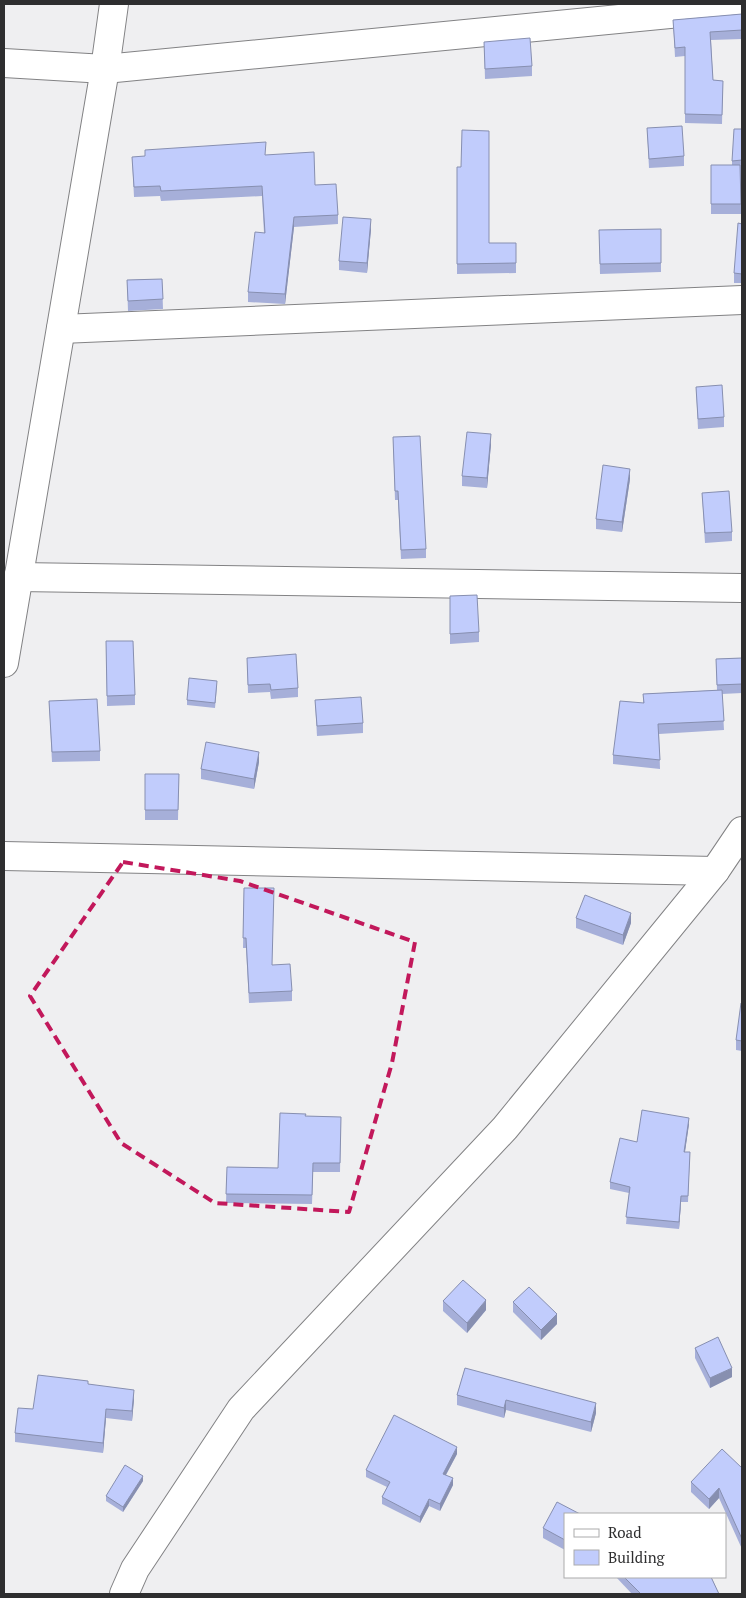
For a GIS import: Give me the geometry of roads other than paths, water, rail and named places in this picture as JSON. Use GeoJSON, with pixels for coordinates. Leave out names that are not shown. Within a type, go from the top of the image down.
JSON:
{"type":"FeatureCollection","features":[{"type":"Feature","properties":{"kind":"street"},"geometry":{"type":"LineString","coordinates":[[4,663],[105,69],[114,4]]}},
{"type":"Feature","properties":{"kind":"street"},"geometry":{"type":"LineString","coordinates":[[4,63],[105,69],[742,7]]}},
{"type":"Feature","properties":{"kind":"street"},"geometry":{"type":"LineString","coordinates":[[61,329],[742,300]]}},
{"type":"Feature","properties":{"kind":"street"},"geometry":{"type":"LineString","coordinates":[[18,577],[742,588]]}},
{"type":"Feature","properties":{"kind":"street"},"geometry":{"type":"LineString","coordinates":[[124,1594],[135,1568],[241,1409],[505,1128],[715,871],[742,831]]}},
{"type":"Feature","properties":{"kind":"street"},"geometry":{"type":"LineString","coordinates":[[4,856],[715,871]]}}]}
